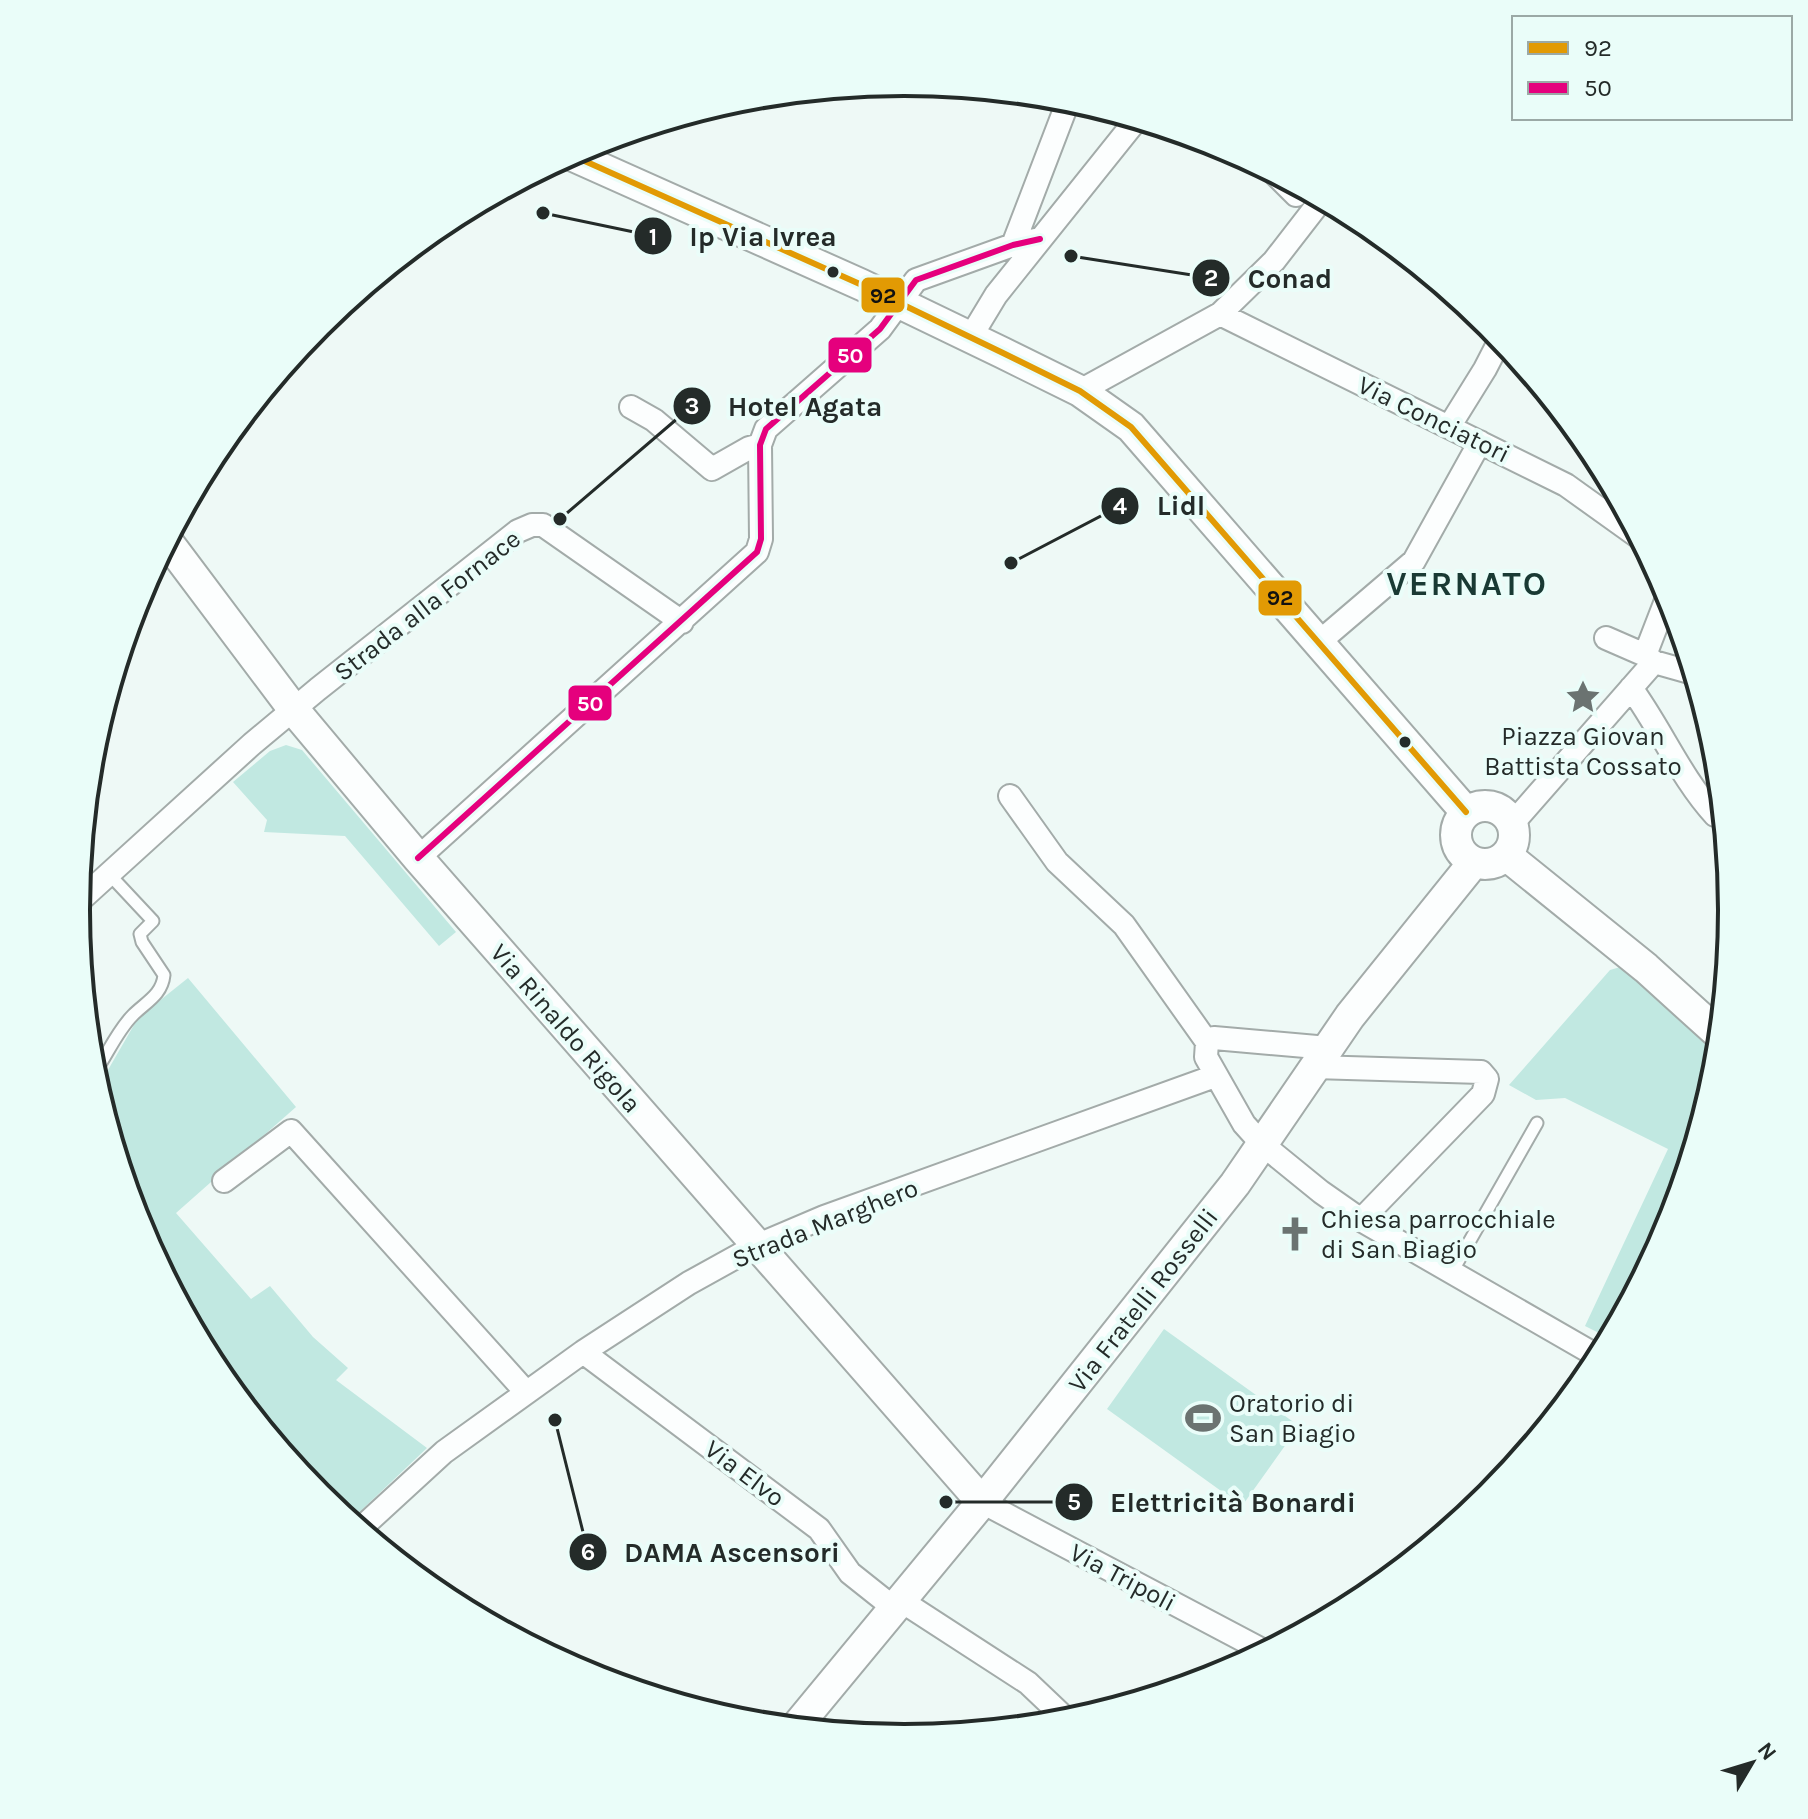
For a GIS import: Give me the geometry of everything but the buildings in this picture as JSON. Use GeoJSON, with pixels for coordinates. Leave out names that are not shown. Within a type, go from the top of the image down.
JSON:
{"type":"FeatureCollection","features":[{"type":"Feature","properties":{"kind":"street"},"geometry":{"type":"LineString","coordinates":[[996,295],[1003,250],[1064,111]]}},
{"type":"Feature","properties":{"kind":"street"},"geometry":{"type":"LineString","coordinates":[[970,338],[996,295],[1130,128]]}},
{"type":"Feature","properties":{"kind":"street"},"geometry":{"type":"LineString","coordinates":[[584,161],[898,303],[1080,391],[1131,427],[1466,812]]}},
{"type":"Feature","properties":{"kind":"street"},"geometry":{"type":"LineString","coordinates":[[1080,391],[1220,314],[1274,261],[1308,203]]}},
{"type":"Feature","properties":{"kind":"street"},"geometry":{"type":"LineString","coordinates":[[418,858],[757,552],[761,539],[760,445],[766,429],[880,329],[916,280],[1040,239]]}},
{"type":"Feature","properties":{"kind":"street","name":"Via Conciatori"},"geometry":{"type":"LineString","coordinates":[[1220,314],[1566,485],[1620,524]]}},
{"type":"Feature","properties":{"kind":"street"},"geometry":{"type":"LineString","coordinates":[[1449,427],[1495,350]]}},
{"type":"Feature","properties":{"kind":"street"},"geometry":{"type":"LineString","coordinates":[[631,407],[654,420],[712,469],[760,445]]}},
{"type":"Feature","properties":{"kind":"street"},"geometry":{"type":"LineString","coordinates":[[1318,643],[1414,561],[1480,442]]}},
{"type":"Feature","properties":{"kind":"street","name":"Strada alla Fornace"},"geometry":{"type":"LineString","coordinates":[[294,710],[470,567],[518,531],[532,525],[543,525],[682,622]]}},
{"type":"Feature","properties":{"kind":"street","name":"Via Rinaldo Rigola"},"geometry":{"type":"LineString","coordinates":[[174,550],[294,710],[418,858],[982,1502]]}},
{"type":"Feature","properties":{"kind":"street"},"geometry":{"type":"LineString","coordinates":[[1512,824],[1631,688],[1650,659],[1663,615]]}},
{"type":"Feature","properties":{"kind":"street"},"geometry":{"type":"LineString","coordinates":[[1606,638],[1650,659],[1681,669]]}},
{"type":"Feature","properties":{"kind":"street"},"geometry":{"type":"LineString","coordinates":[[1631,688],[1652,716],[1701,801],[1712,812]]}},
{"type":"Feature","properties":{"kind":"street"},"geometry":{"type":"LineString","coordinates":[[91,891],[252,744],[294,710]]}},
{"type":"Feature","properties":{"kind":"street"},"geometry":{"type":"LineString","coordinates":[[1010,796],[1057,862],[1124,925],[1207,1042],[1206,1057],[1215,1076],[1244,1124],[1262,1144],[1361,1220],[1588,1351]]}},
{"type":"Feature","properties":{"kind":"street"},"geometry":{"type":"LineString","coordinates":[[1481,805],[1491,806],[1507,815],[1512,824],[1513,843],[1506,855],[1491,864],[1474,862],[1465,857],[1455,839],[1459,819],[1481,805]]}},
{"type":"Feature","properties":{"kind":"street"},"geometry":{"type":"LineString","coordinates":[[1506,855],[1646,968],[1709,1025]]}},
{"type":"Feature","properties":{"kind":"street","name":"Via Fratelli Rosselli"},"geometry":{"type":"LineString","coordinates":[[804,1718],[982,1502],[1235,1184],[1350,1016],[1474,862]]}},
{"type":"Feature","properties":{"kind":"street"},"geometry":{"type":"LineString","coordinates":[[1207,1042],[1214,1038],[1321,1058],[1481,1072],[1487,1079],[1483,1094],[1361,1220]]}},
{"type":"Feature","properties":{"kind":"street","name":"Strada Marghero"},"geometry":{"type":"LineString","coordinates":[[368,1522],[444,1452],[526,1392],[689,1283],[756,1246],[824,1217],[1215,1076]]}},
{"type":"Feature","properties":{"kind":"street"},"geometry":{"type":"LineString","coordinates":[[224,1181],[291,1131],[526,1392]]}},
{"type":"Feature","properties":{"kind":"street","name":"Via Elvo"},"geometry":{"type":"LineString","coordinates":[[583,1352],[819,1529],[850,1573],[1028,1683],[1056,1709]]}},
{"type":"Feature","properties":{"kind":"street","name":"Via Tripoli"},"geometry":{"type":"LineString","coordinates":[[982,1502],[1253,1645]]}},
{"type":"Feature","properties":{"kind":"lane"},"geometry":{"type":"LineString","coordinates":[[104,1058],[132,1016],[156,996],[163,986],[164,975],[140,934],[153,921],[109,874]]}},
{"type":"Feature","properties":{"kind":"lane"},"geometry":{"type":"LineString","coordinates":[[1452,1272],[1537,1123]]}},
{"type":"Feature","properties":{"kind":"shaded area"},"geometry":{"type":"Polygon","coordinates":[[[286,745],[302,750],[456,932],[439,946],[345,836],[264,832],[267,820],[233,782],[270,751],[286,745]]]}},
{"type":"Feature","properties":{"kind":"shaded area"},"geometry":{"type":"Polygon","coordinates":[[[1627,965],[1706,1043],[1690,1120],[1675,1171],[1634,1270],[1599,1333],[1585,1326],[1668,1149],[1565,1098],[1536,1100],[1509,1085],[1610,970],[1627,965]]]}},
{"type":"Feature","properties":{"kind":"shaded area"},"geometry":{"type":"Polygon","coordinates":[[[188,978],[296,1107],[176,1213],[251,1299],[270,1286],[313,1337],[348,1368],[336,1380],[427,1448],[358,1513],[292,1446],[227,1362],[174,1270],[152,1221],[133,1171],[107,1072],[138,1018],[188,978]]]}},
{"type":"Feature","properties":{"kind":"shaded area","name":"Oratorio di San Biagio"},"geometry":{"type":"Polygon","coordinates":[[[1164,1329],[1299,1426],[1242,1506],[1107,1409],[1164,1329]]]}},
{"type":"Feature","properties":{"kind":"transit line","name":"92"},"geometry":{"type":"LineString","coordinates":[[584,161],[862,285],[1003,353],[1080,391],[1131,427],[1466,812]]}},
{"type":"Feature","properties":{"kind":"transit line","name":"50"},"geometry":{"type":"LineString","coordinates":[[418,858],[757,552],[761,539],[760,445],[766,429],[880,329],[916,280],[1013,245],[1040,239]]}},
{"type":"Feature","properties":{"kind":"place","name":"Ip Via Ivrea"},"geometry":{"type":"Point","coordinates":[543,213]}},
{"type":"Feature","properties":{"kind":"place","name":"Conad"},"geometry":{"type":"Point","coordinates":[1071,256]}},
{"type":"Feature","properties":{"kind":"place","name":"Hotel Agata"},"geometry":{"type":"Point","coordinates":[560,519]}},
{"type":"Feature","properties":{"kind":"place","name":"Lidl"},"geometry":{"type":"Point","coordinates":[1011,563]}},
{"type":"Feature","properties":{"kind":"place","name":"Piazza Giovan Battista Cossato"},"geometry":{"type":"Point","coordinates":[1583,697]}},
{"type":"Feature","properties":{"kind":"place","name":"Chiesa parrocchiale di San Biagio"},"geometry":{"type":"Point","coordinates":[1295,1234]}},
{"type":"Feature","properties":{"kind":"place","name":"Oratorio di San Biagio"},"geometry":{"type":"Point","coordinates":[1203,1418]}},
{"type":"Feature","properties":{"kind":"place","name":"DAMA Ascensori"},"geometry":{"type":"Point","coordinates":[555,1420]}},
{"type":"Feature","properties":{"kind":"place","name":"Elettricità Bonardi"},"geometry":{"type":"Point","coordinates":[946,1502]}},
{"type":"Feature","properties":{"kind":"district","name":"VERNATO"},"geometry":{"type":"Point","coordinates":[1467,583]}}]}
